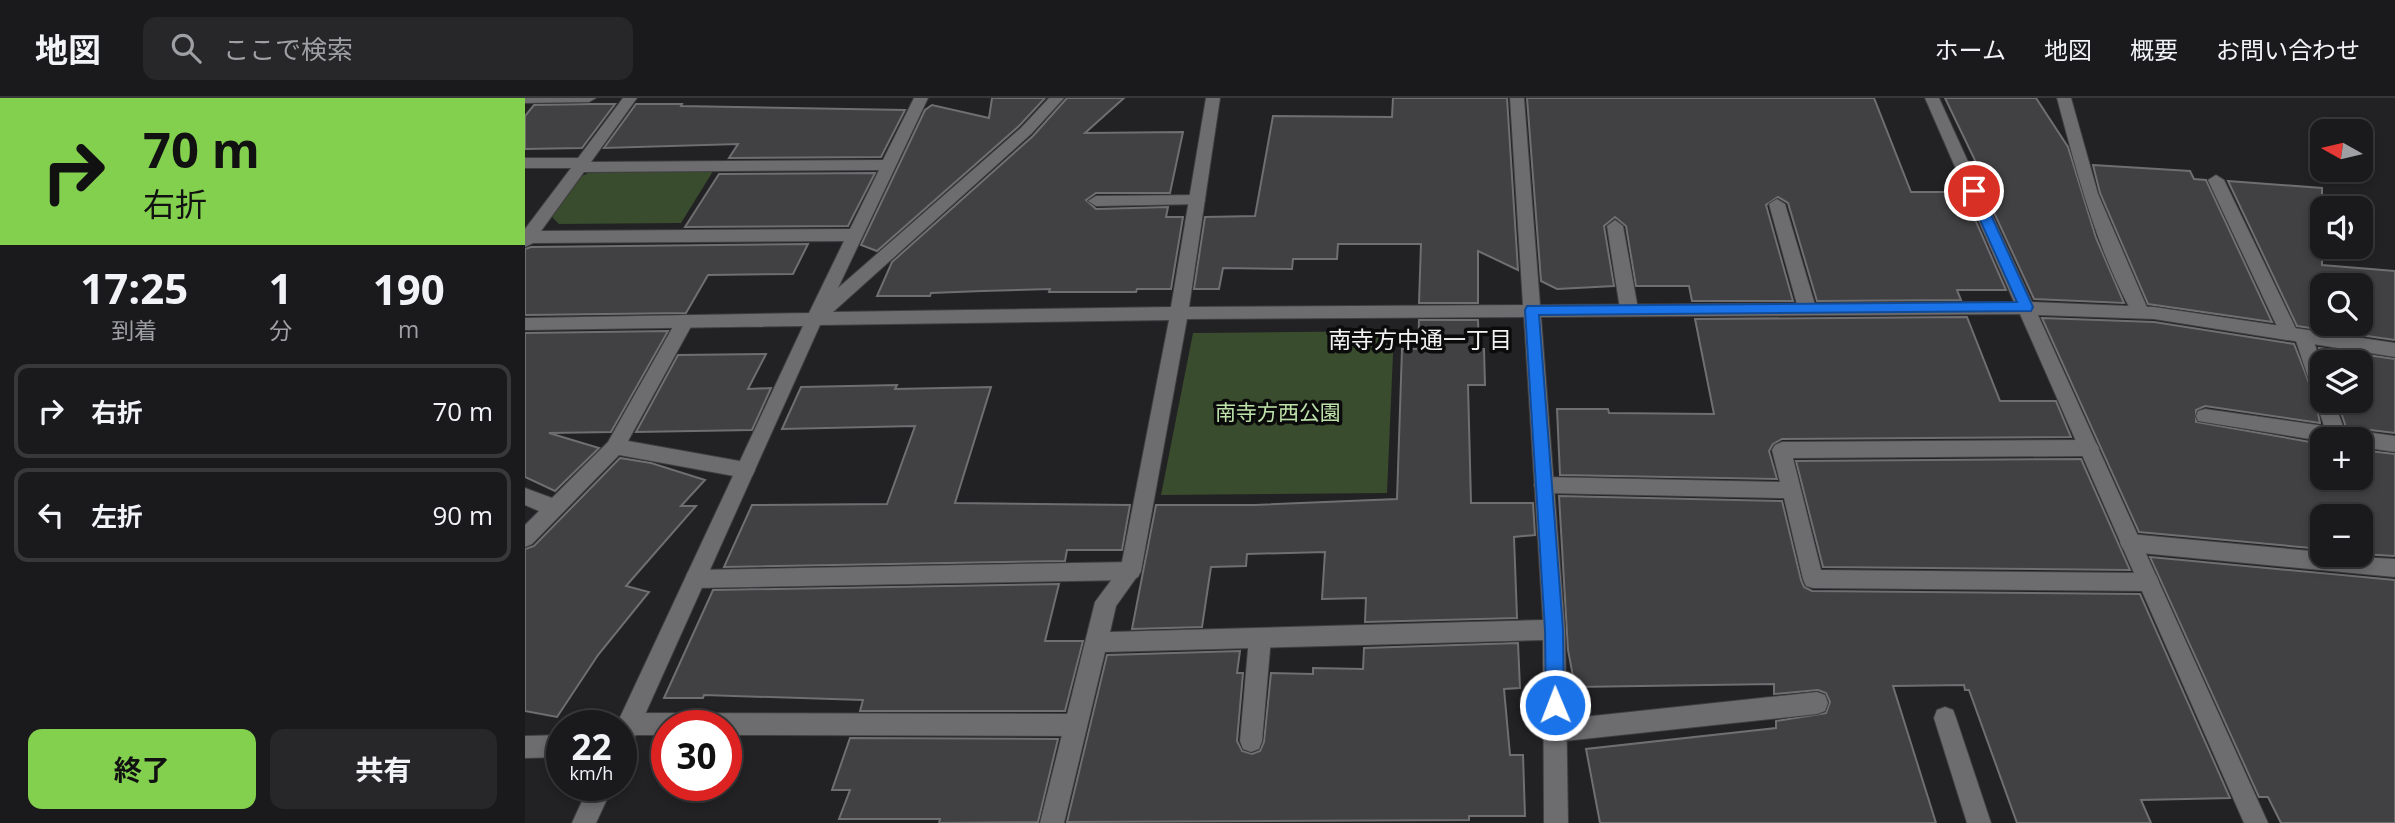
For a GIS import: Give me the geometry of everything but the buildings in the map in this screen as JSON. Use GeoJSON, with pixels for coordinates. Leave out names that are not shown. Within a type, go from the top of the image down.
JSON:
{"type":"FeatureCollection","features":[{"type":"Feature","properties":{"kind":"street"},"geometry":{"type":"LineString","coordinates":[[525,99],[589,98]]}},
{"type":"Feature","properties":{"kind":"street"},"geometry":{"type":"LineString","coordinates":[[528,234],[630,98]]}},
{"type":"Feature","properties":{"kind":"street"},"geometry":{"type":"LineString","coordinates":[[635,710],[815,318],[921,98]]}},
{"type":"Feature","properties":{"kind":"street"},"geometry":{"type":"LineString","coordinates":[[815,318],[1025,131],[1057,98]]}},
{"type":"Feature","properties":{"kind":"street"},"geometry":{"type":"LineString","coordinates":[[1052,823],[1106,602],[1131,571],[1179,313],[1213,98]]}},
{"type":"Feature","properties":{"kind":"street"},"geometry":{"type":"LineString","coordinates":[[1517,98],[1554,630],[1556,823]]}},
{"type":"Feature","properties":{"kind":"street"},"geometry":{"type":"LineString","coordinates":[[1932,98],[2256,823]]}},
{"type":"Feature","properties":{"kind":"street"},"geometry":{"type":"LineString","coordinates":[[2064,98],[2090,194],[2140,312]]}},
{"type":"Feature","properties":{"kind":"street"},"geometry":{"type":"LineString","coordinates":[[525,163],[889,165]]}},
{"type":"Feature","properties":{"kind":"street"},"geometry":{"type":"LineString","coordinates":[[2216,180],[2310,365]]}},
{"type":"Feature","properties":{"kind":"street"},"geometry":{"type":"LineString","coordinates":[[1096,201],[1197,200]]}},
{"type":"Feature","properties":{"kind":"street"},"geometry":{"type":"LineString","coordinates":[[1777,204],[1807,309]]}},
{"type":"Feature","properties":{"kind":"street"},"geometry":{"type":"LineString","coordinates":[[1615,226],[1629,309]]}},
{"type":"Feature","properties":{"kind":"street"},"geometry":{"type":"LineString","coordinates":[[528,234],[855,234]]}},
{"type":"Feature","properties":{"kind":"street"},"geometry":{"type":"LineString","coordinates":[[525,324],[1179,313],[2026,307],[2140,312],[2395,350]]}},
{"type":"Feature","properties":{"kind":"street"},"geometry":{"type":"LineString","coordinates":[[525,537],[615,447],[685,321]]}},
{"type":"Feature","properties":{"kind":"street"},"geometry":{"type":"LineString","coordinates":[[2205,416],[2310,431]]}},
{"type":"Feature","properties":{"kind":"street"},"geometry":{"type":"LineString","coordinates":[[2373,441],[2395,444]]}},
{"type":"Feature","properties":{"kind":"street"},"geometry":{"type":"LineString","coordinates":[[615,447],[745,470]]}},
{"type":"Feature","properties":{"kind":"street"},"geometry":{"type":"LineString","coordinates":[[2089,448],[1782,450],[1812,579],[2149,582]]}},
{"type":"Feature","properties":{"kind":"street"},"geometry":{"type":"LineString","coordinates":[[1544,485],[1792,490]]}},
{"type":"Feature","properties":{"kind":"street"},"geometry":{"type":"LineString","coordinates":[[525,496],[554,508]]}},
{"type":"Feature","properties":{"kind":"street"},"geometry":{"type":"LineString","coordinates":[[2130,543],[2395,568]]}},
{"type":"Feature","properties":{"kind":"street"},"geometry":{"type":"LineString","coordinates":[[695,579],[1131,571]]}},
{"type":"Feature","properties":{"kind":"street"},"geometry":{"type":"LineString","coordinates":[[1096,642],[1554,630]]}},
{"type":"Feature","properties":{"kind":"street"},"geometry":{"type":"LineString","coordinates":[[1251,741],[1261,638]]}},
{"type":"Feature","properties":{"kind":"street"},"geometry":{"type":"LineString","coordinates":[[1555,731],[1818,704]]}},
{"type":"Feature","properties":{"kind":"street"},"geometry":{"type":"LineString","coordinates":[[1945,718],[1979,823]]}},
{"type":"Feature","properties":{"kind":"street"},"geometry":{"type":"LineString","coordinates":[[637,733],[1076,725]]}},
{"type":"Feature","properties":{"kind":"street"},"geometry":{"type":"LineString","coordinates":[[525,747],[546,746]]}},
{"type":"Feature","properties":{"kind":"street"},"geometry":{"type":"LineString","coordinates":[[584,823],[594,801]]}},
{"type":"Feature","properties":{"kind":"green space"},"geometry":{"type":"Polygon","coordinates":[[[715,168],[681,223],[559,224],[552,217],[582,176],[596,169],[715,168]]]}},
{"type":"Feature","properties":{"kind":"green space","name":"南寺方西公園"},"geometry":{"type":"Polygon","coordinates":[[[1394,331],[1387,493],[1161,495],[1193,333],[1394,331]]]}},
{"type":"Feature","properties":{"kind":"district","name":"南寺方中通一丁目"},"geometry":{"type":"Point","coordinates":[1420,340]}},
{"type":"Feature","properties":{"kind":"route"},"geometry":{"type":"LineString","coordinates":[[1555,705],[1554,630],[1532,310],[2026,307],[1974,191]]}}]}
